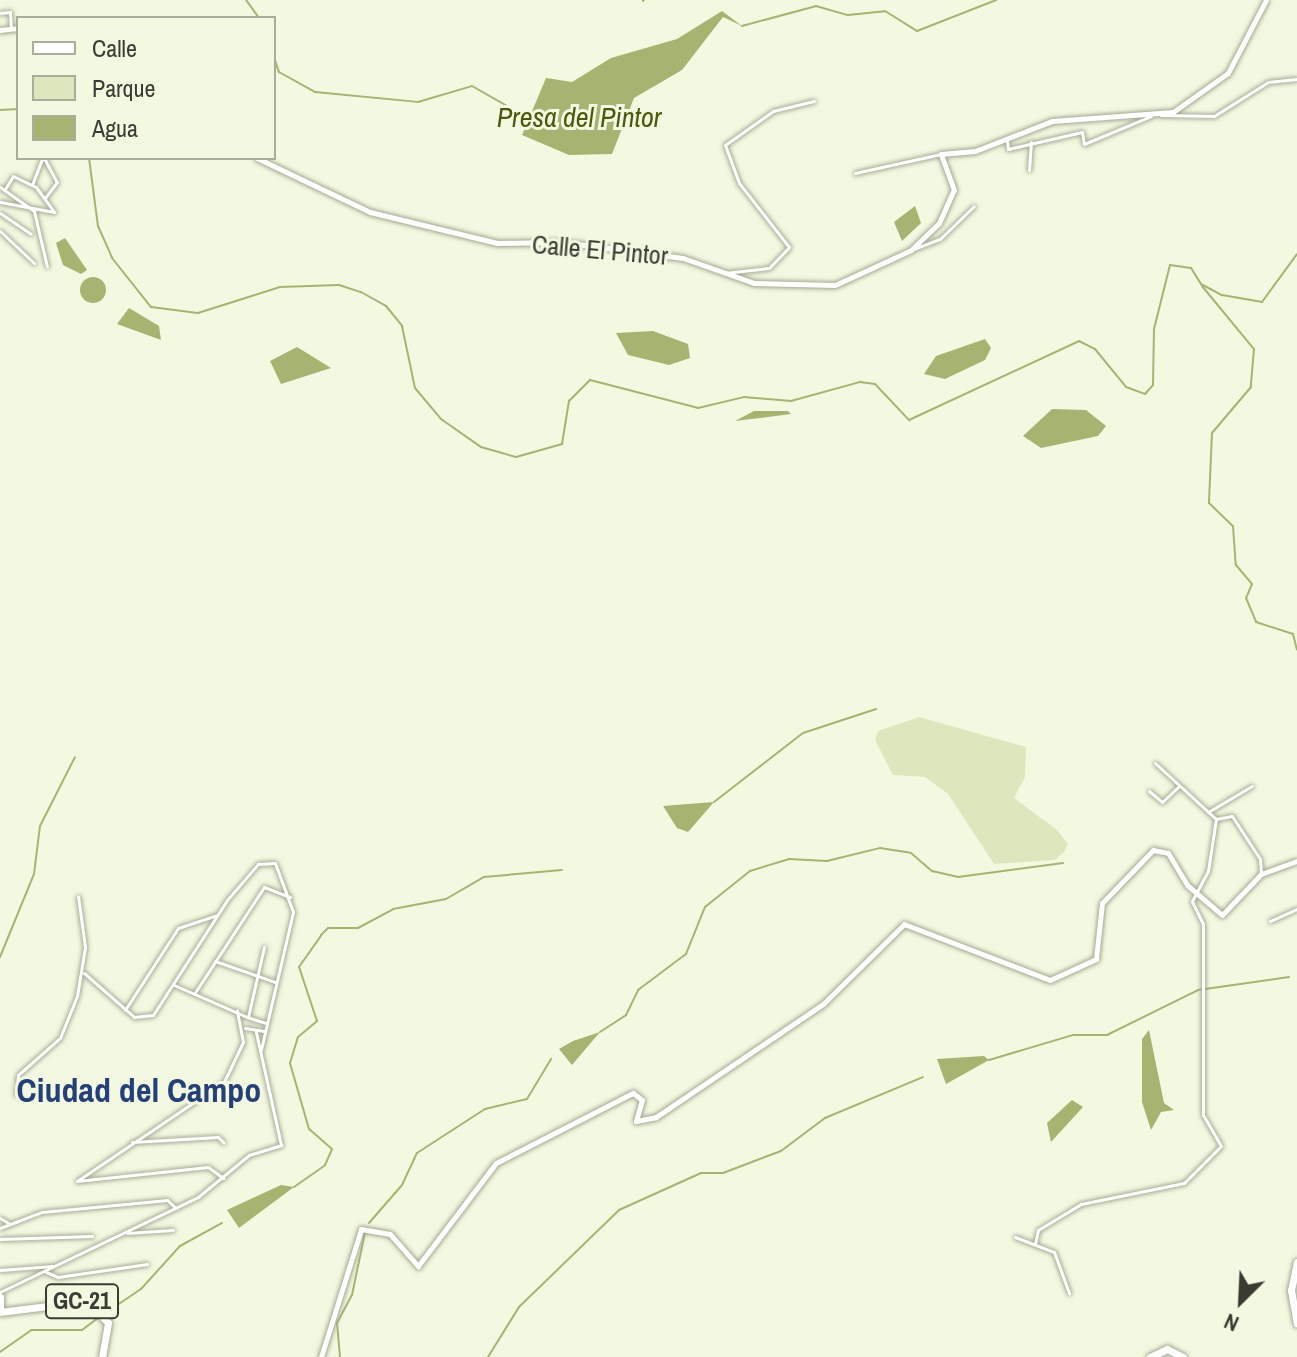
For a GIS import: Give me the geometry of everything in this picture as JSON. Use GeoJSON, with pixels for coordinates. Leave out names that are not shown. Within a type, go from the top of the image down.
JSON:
{"type":"FeatureCollection","features":[{"type":"Feature","properties":{"kind":"main road"},"geometry":{"type":"LineString","coordinates":[[1297,1262],[1291,1290],[1297,1323]]}},
{"type":"Feature","properties":{"kind":"main road","name":"GC-21"},"geometry":{"type":"LineString","coordinates":[[1,1302],[12,1309],[87,1301],[108,1323],[102,1357]]}},
{"type":"Feature","properties":{"kind":"main road"},"geometry":{"type":"LineString","coordinates":[[1150,1357],[1167,1349],[1183,1357]]}},
{"type":"Feature","properties":{"kind":"street"},"geometry":{"type":"LineString","coordinates":[[1160,115],[1190,104],[1228,73],[1266,0]]}},
{"type":"Feature","properties":{"kind":"street"},"geometry":{"type":"LineString","coordinates":[[0,13],[10,12],[15,28],[0,30]]}},
{"type":"Feature","properties":{"kind":"street"},"geometry":{"type":"LineString","coordinates":[[855,173],[1006,137],[1052,121],[1160,115],[1214,116],[1268,82],[1297,79]]}},
{"type":"Feature","properties":{"kind":"street"},"geometry":{"type":"LineString","coordinates":[[725,273],[769,268],[789,247],[739,183],[725,145],[773,111],[814,101]]}},
{"type":"Feature","properties":{"kind":"street"},"geometry":{"type":"LineString","coordinates":[[1006,137],[1008,149],[1082,132],[1084,144],[1151,116]]}},
{"type":"Feature","properties":{"kind":"street"},"geometry":{"type":"LineString","coordinates":[[1029,170],[1031,142]]}},
{"type":"Feature","properties":{"kind":"street","name":"Calle El Pintor"},"geometry":{"type":"LineString","coordinates":[[261,160],[370,212],[473,236],[683,258],[725,273],[791,288],[835,285],[911,250],[939,223],[954,190],[941,154]]}},
{"type":"Feature","properties":{"kind":"street"},"geometry":{"type":"LineString","coordinates":[[32,185],[42,160]]}},
{"type":"Feature","properties":{"kind":"street"},"geometry":{"type":"LineString","coordinates":[[44,160],[57,182],[45,198]]}},
{"type":"Feature","properties":{"kind":"street"},"geometry":{"type":"LineString","coordinates":[[0,202],[29,206],[54,212],[45,198],[32,185],[13,176],[2,188],[29,206],[47,267]]}},
{"type":"Feature","properties":{"kind":"street"},"geometry":{"type":"LineString","coordinates":[[911,250],[927,248],[974,206]]}},
{"type":"Feature","properties":{"kind":"street"},"geometry":{"type":"LineString","coordinates":[[0,213],[31,234]]}},
{"type":"Feature","properties":{"kind":"street"},"geometry":{"type":"LineString","coordinates":[[0,231],[34,263]]}},
{"type":"Feature","properties":{"kind":"street"},"geometry":{"type":"LineString","coordinates":[[1155,763],[1216,819]]}},
{"type":"Feature","properties":{"kind":"street"},"geometry":{"type":"LineString","coordinates":[[1208,812],[1252,786]]}},
{"type":"Feature","properties":{"kind":"street"},"geometry":{"type":"LineString","coordinates":[[1149,791],[1162,802],[1178,787]]}},
{"type":"Feature","properties":{"kind":"street"},"geometry":{"type":"LineString","coordinates":[[1216,819],[1232,816],[1260,859],[1261,874]]}},
{"type":"Feature","properties":{"kind":"street"},"geometry":{"type":"LineString","coordinates":[[1195,894],[1208,871],[1216,819]]}},
{"type":"Feature","properties":{"kind":"street"},"geometry":{"type":"LineString","coordinates":[[321,1357],[361,1229],[390,1234],[418,1266],[496,1163],[633,1093],[642,1100],[636,1121],[656,1117],[823,1004],[904,924],[1050,980],[1096,959],[1099,909],[1148,852],[1168,853],[1195,894],[1203,924],[1203,1115],[1221,1137],[1215,1153],[1182,1184],[1081,1204],[1038,1230],[1035,1244]]}},
{"type":"Feature","properties":{"kind":"street"},"geometry":{"type":"LineString","coordinates":[[84,973],[125,1010],[153,1015],[217,915],[268,861],[282,871],[290,897],[261,1049]]}},
{"type":"Feature","properties":{"kind":"street"},"geometry":{"type":"LineString","coordinates":[[1195,894],[1227,915],[1261,874],[1297,861]]}},
{"type":"Feature","properties":{"kind":"street"},"geometry":{"type":"LineString","coordinates":[[194,994],[264,887],[290,897]]}},
{"type":"Feature","properties":{"kind":"street"},"geometry":{"type":"LineString","coordinates":[[16,1095],[18,1075],[65,1030],[84,973],[78,896]]}},
{"type":"Feature","properties":{"kind":"street"},"geometry":{"type":"LineString","coordinates":[[1270,921],[1297,909]]}},
{"type":"Feature","properties":{"kind":"street"},"geometry":{"type":"LineString","coordinates":[[125,1010],[178,928],[217,915]]}},
{"type":"Feature","properties":{"kind":"street"},"geometry":{"type":"LineString","coordinates":[[243,1042],[244,1025],[264,947]]}},
{"type":"Feature","properties":{"kind":"street"},"geometry":{"type":"LineString","coordinates":[[215,961],[258,979],[276,982]]}},
{"type":"Feature","properties":{"kind":"street"},"geometry":{"type":"LineString","coordinates":[[174,985],[266,1026]]}},
{"type":"Feature","properties":{"kind":"street"},"geometry":{"type":"LineString","coordinates":[[1,1302],[12,1288],[176,1208],[223,1178],[249,1155],[284,1139],[255,1032],[244,1025],[237,1011]]}},
{"type":"Feature","properties":{"kind":"street"},"geometry":{"type":"LineString","coordinates":[[223,1178],[208,1167],[77,1181],[217,1089],[243,1042],[266,1026]]}},
{"type":"Feature","properties":{"kind":"street"},"geometry":{"type":"LineString","coordinates":[[132,1142],[218,1137],[224,1143]]}},
{"type":"Feature","properties":{"kind":"street"},"geometry":{"type":"LineString","coordinates":[[0,1228],[42,1212],[167,1200],[176,1208]]}},
{"type":"Feature","properties":{"kind":"street"},"geometry":{"type":"LineString","coordinates":[[0,1218],[10,1224]]}},
{"type":"Feature","properties":{"kind":"street"},"geometry":{"type":"LineString","coordinates":[[126,1232],[140,1237],[173,1230]]}},
{"type":"Feature","properties":{"kind":"street"},"geometry":{"type":"LineString","coordinates":[[0,1239],[92,1236]]}},
{"type":"Feature","properties":{"kind":"street"},"geometry":{"type":"LineString","coordinates":[[1015,1237],[1056,1254],[1069,1293]]}},
{"type":"Feature","properties":{"kind":"street"},"geometry":{"type":"LineString","coordinates":[[0,1270],[64,1263]]}},
{"type":"Feature","properties":{"kind":"street"},"geometry":{"type":"LineString","coordinates":[[46,1272],[58,1277],[147,1264]]}},
{"type":"Feature","properties":{"kind":"street"},"geometry":{"type":"LineString","coordinates":[[27,1269],[30,1280]]}},
{"type":"Feature","properties":{"kind":"street"},"geometry":{"type":"LineString","coordinates":[[1,1302],[12,1288]]}},
{"type":"Feature","properties":{"kind":"green space"},"geometry":{"type":"Polygon","coordinates":[[[919,717],[1026,747],[1025,777],[1014,798],[1057,830],[1068,844],[1064,852],[1055,860],[994,864],[948,794],[925,777],[893,775],[875,740],[878,731],[919,717]]]}},
{"type":"Feature","properties":{"kind":"water","name":"Presa del Pintor"},"geometry":{"type":"Polygon","coordinates":[[[722,11],[742,26],[723,17],[682,70],[634,98],[612,154],[569,155],[522,135],[546,78],[572,82],[611,58],[677,39],[722,11]]]}},
{"type":"Feature","properties":{"kind":"water"},"geometry":{"type":"Polygon","coordinates":[[[915,206],[921,223],[902,241],[894,222],[915,206]]]}},
{"type":"Feature","properties":{"kind":"water"},"geometry":{"type":"Polygon","coordinates":[[[65,238],[87,270],[81,274],[63,265],[56,243],[65,238]]]}},
{"type":"Feature","properties":{"kind":"water"},"geometry":{"type":"Polygon","coordinates":[[[93,277],[102,281],[106,290],[102,299],[93,303],[84,299],[80,290],[84,281],[93,277]]]}},
{"type":"Feature","properties":{"kind":"water"},"geometry":{"type":"Polygon","coordinates":[[[129,308],[159,326],[161,340],[117,324],[129,308]]]}},
{"type":"Feature","properties":{"kind":"water"},"geometry":{"type":"Polygon","coordinates":[[[653,331],[688,344],[690,358],[669,365],[628,355],[616,333],[653,331]]]}},
{"type":"Feature","properties":{"kind":"water"},"geometry":{"type":"Polygon","coordinates":[[[985,339],[991,348],[985,360],[945,379],[924,374],[936,356],[985,339]]]}},
{"type":"Feature","properties":{"kind":"water"},"geometry":{"type":"Polygon","coordinates":[[[297,347],[331,368],[281,384],[270,361],[297,347]]]}},
{"type":"Feature","properties":{"kind":"water"},"geometry":{"type":"Polygon","coordinates":[[[1052,409],[1086,410],[1106,426],[1098,436],[1041,448],[1023,436],[1052,409]]]}},
{"type":"Feature","properties":{"kind":"water"},"geometry":{"type":"Polygon","coordinates":[[[754,411],[788,411],[791,414],[735,421],[754,411]]]}},
{"type":"Feature","properties":{"kind":"water"},"geometry":{"type":"Polygon","coordinates":[[[714,802],[688,832],[677,828],[663,806],[714,802]]]}},
{"type":"Feature","properties":{"kind":"water"},"geometry":{"type":"Polygon","coordinates":[[[1149,1030],[1164,1103],[1174,1110],[1161,1112],[1151,1130],[1142,1102],[1142,1039],[1149,1030]]]}},
{"type":"Feature","properties":{"kind":"water"},"geometry":{"type":"Polygon","coordinates":[[[600,1032],[572,1065],[559,1049],[573,1041],[600,1032]]]}},
{"type":"Feature","properties":{"kind":"water"},"geometry":{"type":"Polygon","coordinates":[[[984,1056],[989,1060],[946,1084],[937,1059],[984,1056]]]}},
{"type":"Feature","properties":{"kind":"water"},"geometry":{"type":"Polygon","coordinates":[[[1072,1100],[1083,1107],[1051,1142],[1047,1123],[1072,1100]]]}},
{"type":"Feature","properties":{"kind":"water"},"geometry":{"type":"Polygon","coordinates":[[[281,1185],[294,1187],[239,1228],[227,1210],[281,1185]]]}},
{"type":"Feature","properties":{"kind":"waterway"},"geometry":{"type":"LineString","coordinates":[[246,0],[258,16]]}},
{"type":"Feature","properties":{"kind":"waterway"},"geometry":{"type":"LineString","coordinates":[[742,26],[816,6],[848,15],[885,11],[917,31],[996,0]]}},
{"type":"Feature","properties":{"kind":"waterway"},"geometry":{"type":"LineString","coordinates":[[276,63],[279,72],[315,92],[418,102],[472,86],[516,111]]}},
{"type":"Feature","properties":{"kind":"waterway"},"geometry":{"type":"LineString","coordinates":[[0,110],[16,109]]}},
{"type":"Feature","properties":{"kind":"waterway"},"geometry":{"type":"LineString","coordinates":[[89,160],[98,226],[112,258],[151,307],[198,313],[280,287],[339,285],[361,292],[386,306],[402,326],[415,388],[441,419],[481,447],[516,457],[562,444],[569,401],[590,380],[698,408],[744,397],[791,401],[860,382],[875,384],[909,420],[1079,341],[1095,349],[1126,387],[1145,394],[1153,385],[1154,329],[1170,265],[1191,268],[1201,284],[1222,295],[1262,302],[1297,254]]}},
{"type":"Feature","properties":{"kind":"waterway"},"geometry":{"type":"LineString","coordinates":[[1202,286],[1254,349],[1251,387],[1212,433],[1209,503],[1233,526],[1236,565],[1252,584],[1246,598],[1256,622],[1293,634],[1297,650]]}},
{"type":"Feature","properties":{"kind":"waterway"},"geometry":{"type":"LineString","coordinates":[[714,802],[803,733],[876,709]]}},
{"type":"Feature","properties":{"kind":"waterway"},"geometry":{"type":"LineString","coordinates":[[0,957],[34,874],[40,826],[75,757]]}},
{"type":"Feature","properties":{"kind":"waterway"},"geometry":{"type":"LineString","coordinates":[[600,1032],[626,1015],[638,990],[686,954],[705,907],[750,871],[789,859],[827,861],[880,848],[911,853],[932,871],[958,877],[1063,863]]}},
{"type":"Feature","properties":{"kind":"waterway"},"geometry":{"type":"LineString","coordinates":[[294,1187],[325,1165],[332,1149],[309,1129],[290,1063],[298,1037],[317,1021],[299,967],[321,935],[328,928],[358,928],[393,909],[446,899],[484,877],[562,870]]}},
{"type":"Feature","properties":{"kind":"waterway"},"geometry":{"type":"LineString","coordinates":[[989,1060],[1073,1035],[1107,1035],[1198,990],[1289,977]]}},
{"type":"Feature","properties":{"kind":"waterway"},"geometry":{"type":"LineString","coordinates":[[369,1223],[402,1185],[417,1153],[485,1109],[527,1099],[551,1059]]}},
{"type":"Feature","properties":{"kind":"waterway"},"geometry":{"type":"LineString","coordinates":[[488,1357],[519,1307],[619,1210],[701,1173],[723,1173],[781,1151],[825,1118],[923,1077]]}},
{"type":"Feature","properties":{"kind":"waterway"},"geometry":{"type":"LineString","coordinates":[[107,1312],[141,1289],[180,1246],[222,1223]]}},
{"type":"Feature","properties":{"kind":"waterway"},"geometry":{"type":"LineString","coordinates":[[340,1357],[337,1323],[352,1295],[365,1232]]}},
{"type":"Feature","properties":{"kind":"waterway"},"geometry":{"type":"LineString","coordinates":[[0,1352],[31,1330],[82,1330],[99,1317]]}},
{"type":"Feature","properties":{"kind":"district","name":"Ciudad del Campo"},"geometry":{"type":"Point","coordinates":[139,1091]}}]}
